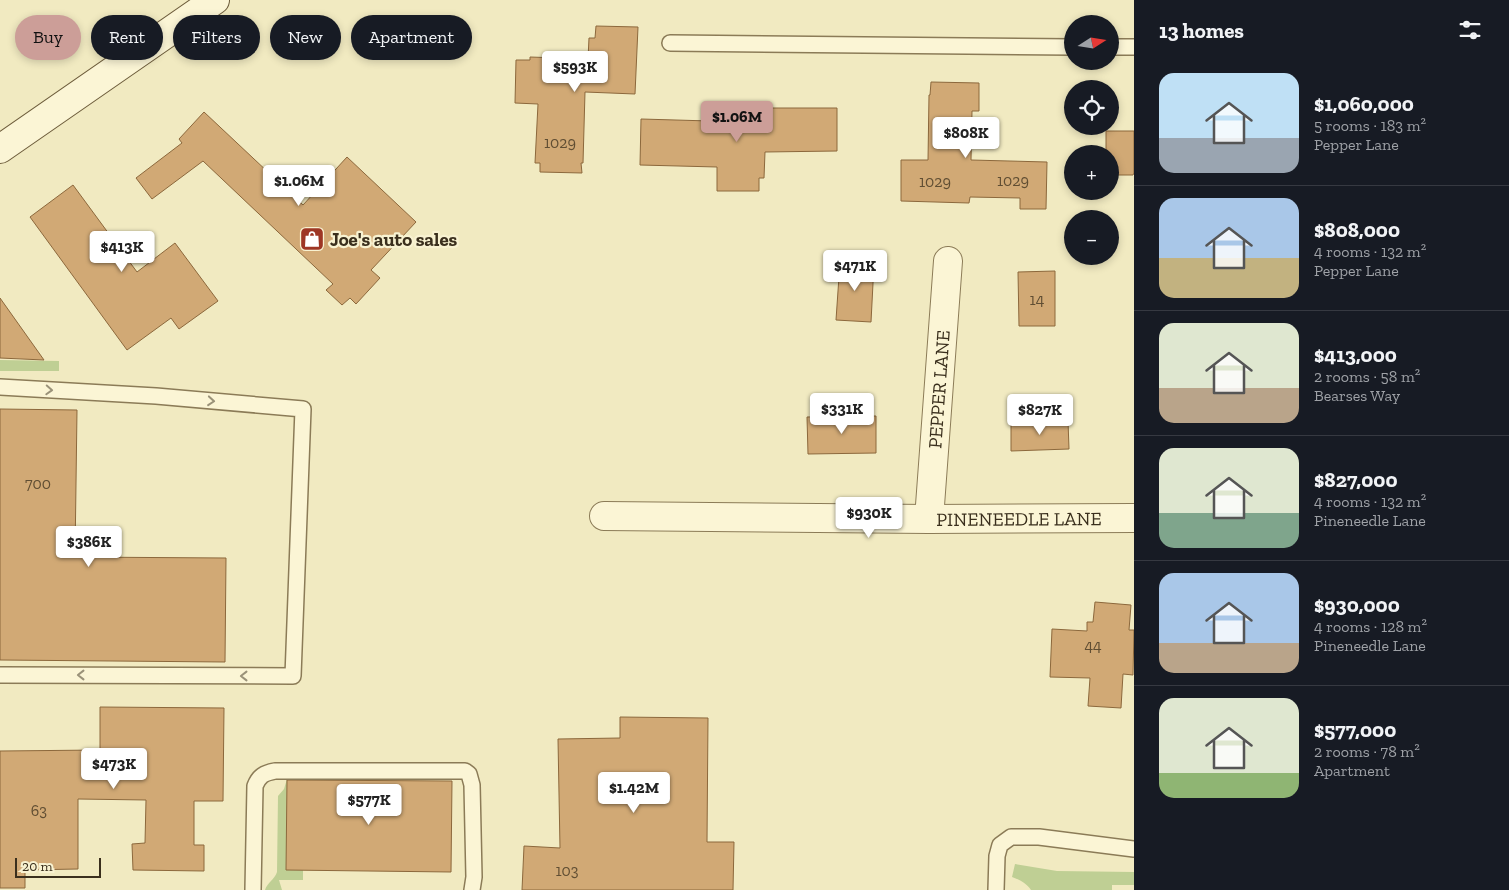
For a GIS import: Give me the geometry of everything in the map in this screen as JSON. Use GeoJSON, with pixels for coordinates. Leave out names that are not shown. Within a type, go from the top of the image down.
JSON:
{"type":"FeatureCollection","features":[{"type":"Feature","properties":{"kind":"street"},"geometry":{"type":"LineString","coordinates":[[0,149],[215,0]]}},
{"type":"Feature","properties":{"kind":"street","name":"PEPPER LANE"},"geometry":{"type":"LineString","coordinates":[[929,519],[948,261]]}},
{"type":"Feature","properties":{"kind":"street","name":"PINENEEDLE LANE"},"geometry":{"type":"LineString","coordinates":[[604,516],[929,519],[1134,518]]}},
{"type":"Feature","properties":{"kind":"lane"},"geometry":{"type":"LineString","coordinates":[[670,43],[1064,47]]}},
{"type":"Feature","properties":{"kind":"lane"},"geometry":{"type":"LineString","coordinates":[[1119,47],[1134,47]]}},
{"type":"Feature","properties":{"kind":"lane"},"geometry":{"type":"LineString","coordinates":[[0,387],[156,396],[303,408],[293,676],[0,675]]}},
{"type":"Feature","properties":{"kind":"lane"},"geometry":{"type":"LineString","coordinates":[[252,890],[256,786],[259,778],[266,773],[275,771],[465,771],[469,774],[472,785],[474,876],[472,890]]}},
{"type":"Feature","properties":{"kind":"lane"},"geometry":{"type":"LineString","coordinates":[[996,890],[997,856],[1000,845],[1011,838],[1039,837],[1134,849]]}},
{"type":"Feature","properties":{"kind":"green space"},"geometry":{"type":"Polygon","coordinates":[[[0,360],[59,361],[59,371],[0,371],[0,360]]]}},
{"type":"Feature","properties":{"kind":"green space"},"geometry":{"type":"Polygon","coordinates":[[[287,779],[287,870],[303,870],[303,880],[279,880],[282,890],[265,890],[277,872],[278,796],[284,789],[287,779]]]}},
{"type":"Feature","properties":{"kind":"green space"},"geometry":{"type":"Polygon","coordinates":[[[1015,864],[1057,871],[1134,872],[1134,885],[1112,885],[1112,890],[1031,890],[1023,882],[1012,877],[1015,864]]]}},
{"type":"Feature","properties":{"kind":"building"},"geometry":{"type":"Polygon","coordinates":[[[596,26],[638,27],[635,94],[585,92],[582,173],[540,172],[540,163],[535,163],[538,104],[515,103],[516,60],[530,60],[530,57],[588,59],[589,38],[595,38],[596,26]]]}},
{"type":"Feature","properties":{"kind":"building"},"geometry":{"type":"Polygon","coordinates":[[[931,82],[979,83],[979,111],[972,111],[971,160],[1047,162],[1046,209],[1020,209],[1020,198],[970,197],[969,203],[901,201],[901,160],[928,160],[931,82]]]}},
{"type":"Feature","properties":{"kind":"building"},"geometry":{"type":"Polygon","coordinates":[[[771,108],[837,108],[837,151],[765,152],[764,178],[759,178],[759,191],[717,191],[717,167],[640,165],[641,119],[771,124],[771,108]]]}},
{"type":"Feature","properties":{"kind":"building","name":"Joe's auto sales"},"geometry":{"type":"Polygon","coordinates":[[[204,112],[303,205],[347,157],[416,222],[371,270],[380,278],[356,304],[350,298],[342,305],[326,290],[333,284],[203,161],[152,199],[136,178],[182,143],[179,139],[204,112]]]}},
{"type":"Feature","properties":{"kind":"building"},"geometry":{"type":"Polygon","coordinates":[[[1119,131],[1134,131],[1133,175],[1119,175],[1119,145],[1106,145],[1106,135],[1119,135],[1119,131]]]}},
{"type":"Feature","properties":{"kind":"building"},"geometry":{"type":"Polygon","coordinates":[[[73,185],[137,272],[175,243],[218,301],[179,329],[171,318],[127,350],[30,217],[73,185]]]}},
{"type":"Feature","properties":{"kind":"building"},"geometry":{"type":"Polygon","coordinates":[[[840,262],[874,264],[871,322],[836,320],[840,262]]]}},
{"type":"Feature","properties":{"kind":"building"},"geometry":{"type":"Polygon","coordinates":[[[1055,271],[1055,326],[1019,326],[1018,272],[1055,271]]]}},
{"type":"Feature","properties":{"kind":"building"},"geometry":{"type":"Polygon","coordinates":[[[0,298],[44,360],[0,358],[0,298]]]}},
{"type":"Feature","properties":{"kind":"building"},"geometry":{"type":"Polygon","coordinates":[[[0,409],[77,410],[75,557],[226,558],[225,662],[0,660],[0,409]]]}},
{"type":"Feature","properties":{"kind":"building"},"geometry":{"type":"Polygon","coordinates":[[[876,416],[876,453],[808,454],[807,417],[876,416]]]}},
{"type":"Feature","properties":{"kind":"building"},"geometry":{"type":"Polygon","coordinates":[[[1068,421],[1069,449],[1011,451],[1011,423],[1068,421]]]}},
{"type":"Feature","properties":{"kind":"building"},"geometry":{"type":"Polygon","coordinates":[[[1095,602],[1131,605],[1129,630],[1134,630],[1133,675],[1123,674],[1121,708],[1088,706],[1090,678],[1050,677],[1052,629],[1087,631],[1087,622],[1093,622],[1095,602]]]}},
{"type":"Feature","properties":{"kind":"building"},"geometry":{"type":"Polygon","coordinates":[[[100,707],[224,708],[223,801],[194,801],[194,845],[204,845],[204,871],[133,870],[132,844],[145,843],[146,800],[78,799],[78,869],[25,870],[25,888],[0,888],[0,751],[100,750],[100,707]]]}},
{"type":"Feature","properties":{"kind":"building"},"geometry":{"type":"Polygon","coordinates":[[[620,717],[708,718],[707,842],[734,842],[733,890],[522,890],[524,846],[560,848],[558,739],[620,738],[620,717]]]}},
{"type":"Feature","properties":{"kind":"building"},"geometry":{"type":"Polygon","coordinates":[[[287,780],[452,781],[451,872],[286,870],[287,780]]]}},
{"type":"Feature","properties":{"kind":"place","name":"Joe's auto sales"},"geometry":{"type":"Point","coordinates":[312,239]}}]}
